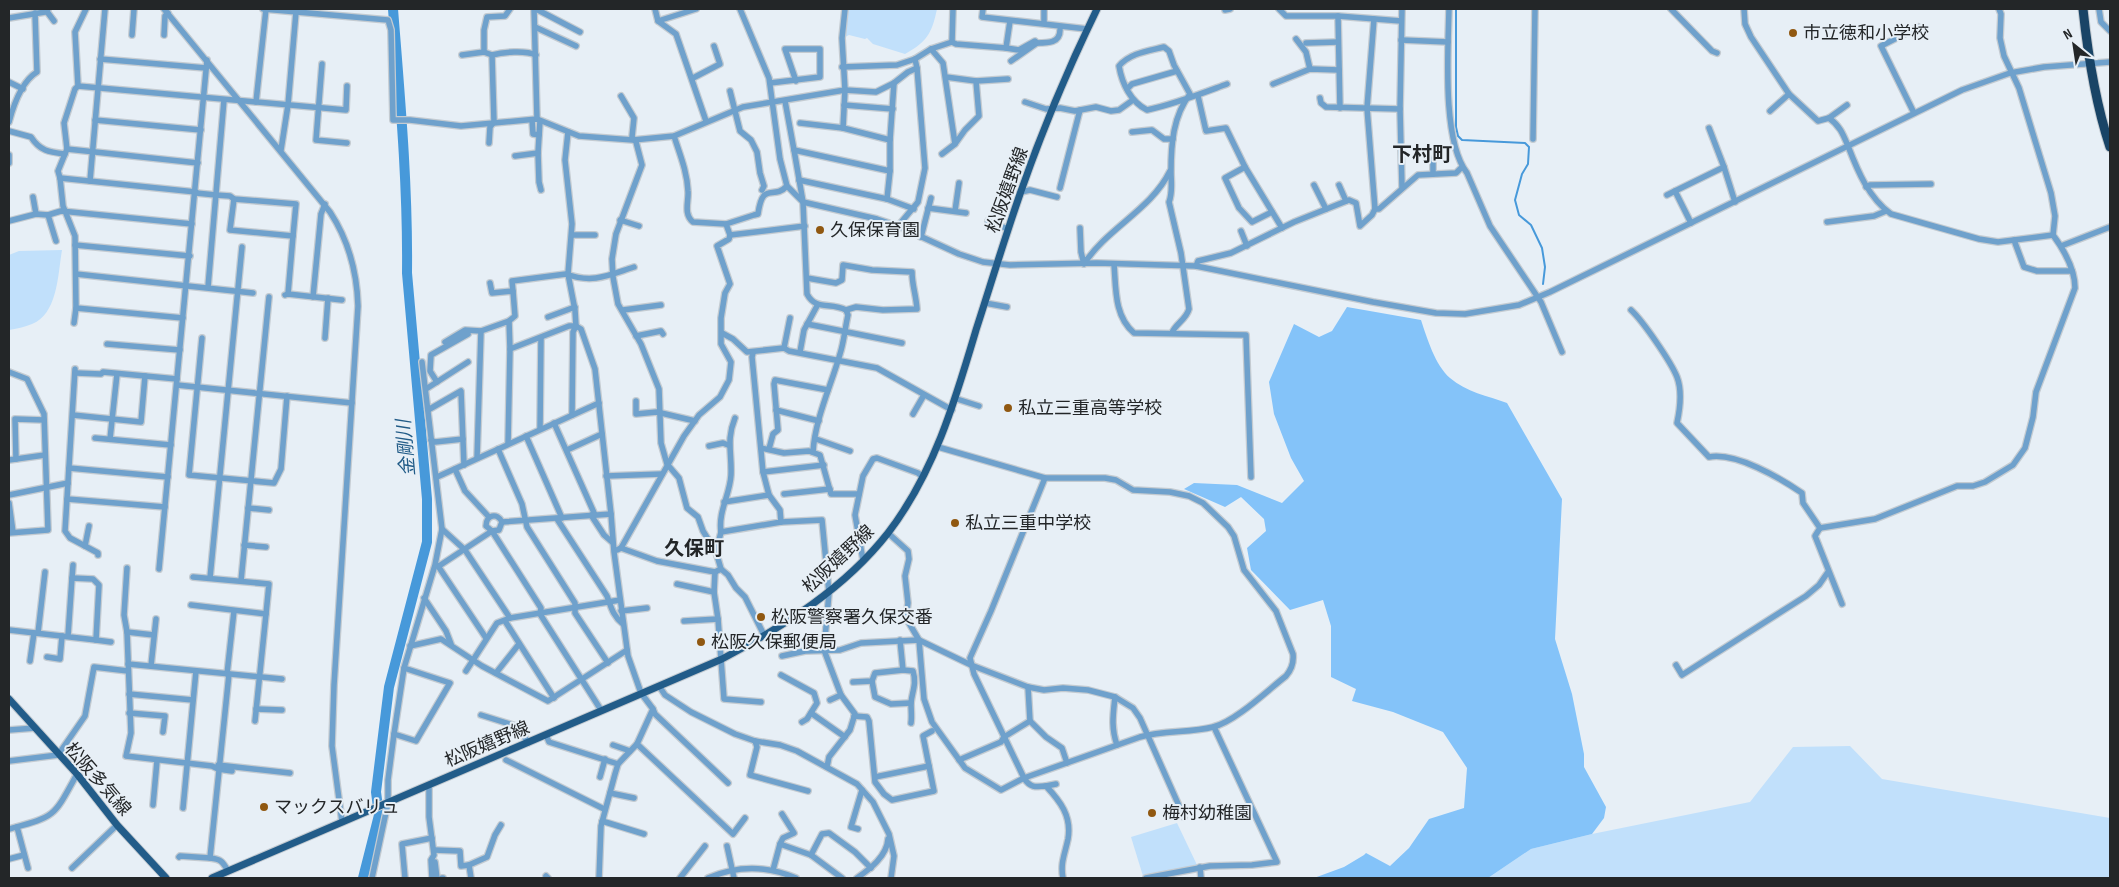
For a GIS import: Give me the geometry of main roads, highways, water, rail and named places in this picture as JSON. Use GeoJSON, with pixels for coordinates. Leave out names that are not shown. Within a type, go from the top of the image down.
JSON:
{"type":"FeatureCollection","features":[{"type":"Feature","properties":{"kind":"highway"},"geometry":{"type":"LineString","coordinates":[[2083,9],[2089,63],[2110,147]]}},
{"type":"Feature","properties":{"kind":"main road","name":"松阪嬉野線"},"geometry":{"type":"LineString","coordinates":[[212,878],[722,659],[765,637],[829,593],[863,560],[888,533],[923,477],[938,447],[957,399],[985,303],[1021,192],[1053,108],[1097,9]]}},
{"type":"Feature","properties":{"kind":"main road","name":"松阪多気線"},"geometry":{"type":"LineString","coordinates":[[9,700],[76,774],[117,825],[166,878]]}},
{"type":"Feature","properties":{"kind":"waterway","name":"金剛川"},"geometry":{"type":"LineString","coordinates":[[363,878],[379,815],[376,792],[389,687],[427,542],[427,499],[407,273],[405,174],[393,9]]}},
{"type":"Feature","properties":{"kind":"waterway"},"geometry":{"type":"LineString","coordinates":[[1456,9],[1456,127],[1458,136],[1462,140],[1525,143],[1529,147],[1528,164],[1522,174],[1515,200],[1519,215],[1531,225],[1542,248],[1545,267],[1543,284]]}},
{"type":"Feature","properties":{"kind":"place","name":"市立徳和小学校"},"geometry":{"type":"Point","coordinates":[1793,33]}},
{"type":"Feature","properties":{"kind":"place","name":"久保保育園"},"geometry":{"type":"Point","coordinates":[820,230]}},
{"type":"Feature","properties":{"kind":"place","name":"私立三重高等学校"},"geometry":{"type":"Point","coordinates":[1008,408]}},
{"type":"Feature","properties":{"kind":"place","name":"私立三重中学校"},"geometry":{"type":"Point","coordinates":[955,523]}},
{"type":"Feature","properties":{"kind":"place","name":"松阪警察署久保交番"},"geometry":{"type":"Point","coordinates":[761,617]}},
{"type":"Feature","properties":{"kind":"place","name":"松阪久保郵便局"},"geometry":{"type":"Point","coordinates":[701,642]}},
{"type":"Feature","properties":{"kind":"place","name":"マックスバリュ"},"geometry":{"type":"Point","coordinates":[264,807]}},
{"type":"Feature","properties":{"kind":"place","name":"梅村幼稚園"},"geometry":{"type":"Point","coordinates":[1152,813]}},
{"type":"Feature","properties":{"kind":"district","name":"下村町"},"geometry":{"type":"Point","coordinates":[1422,154]}},
{"type":"Feature","properties":{"kind":"district","name":"久保町"},"geometry":{"type":"Point","coordinates":[694,548]}}]}
